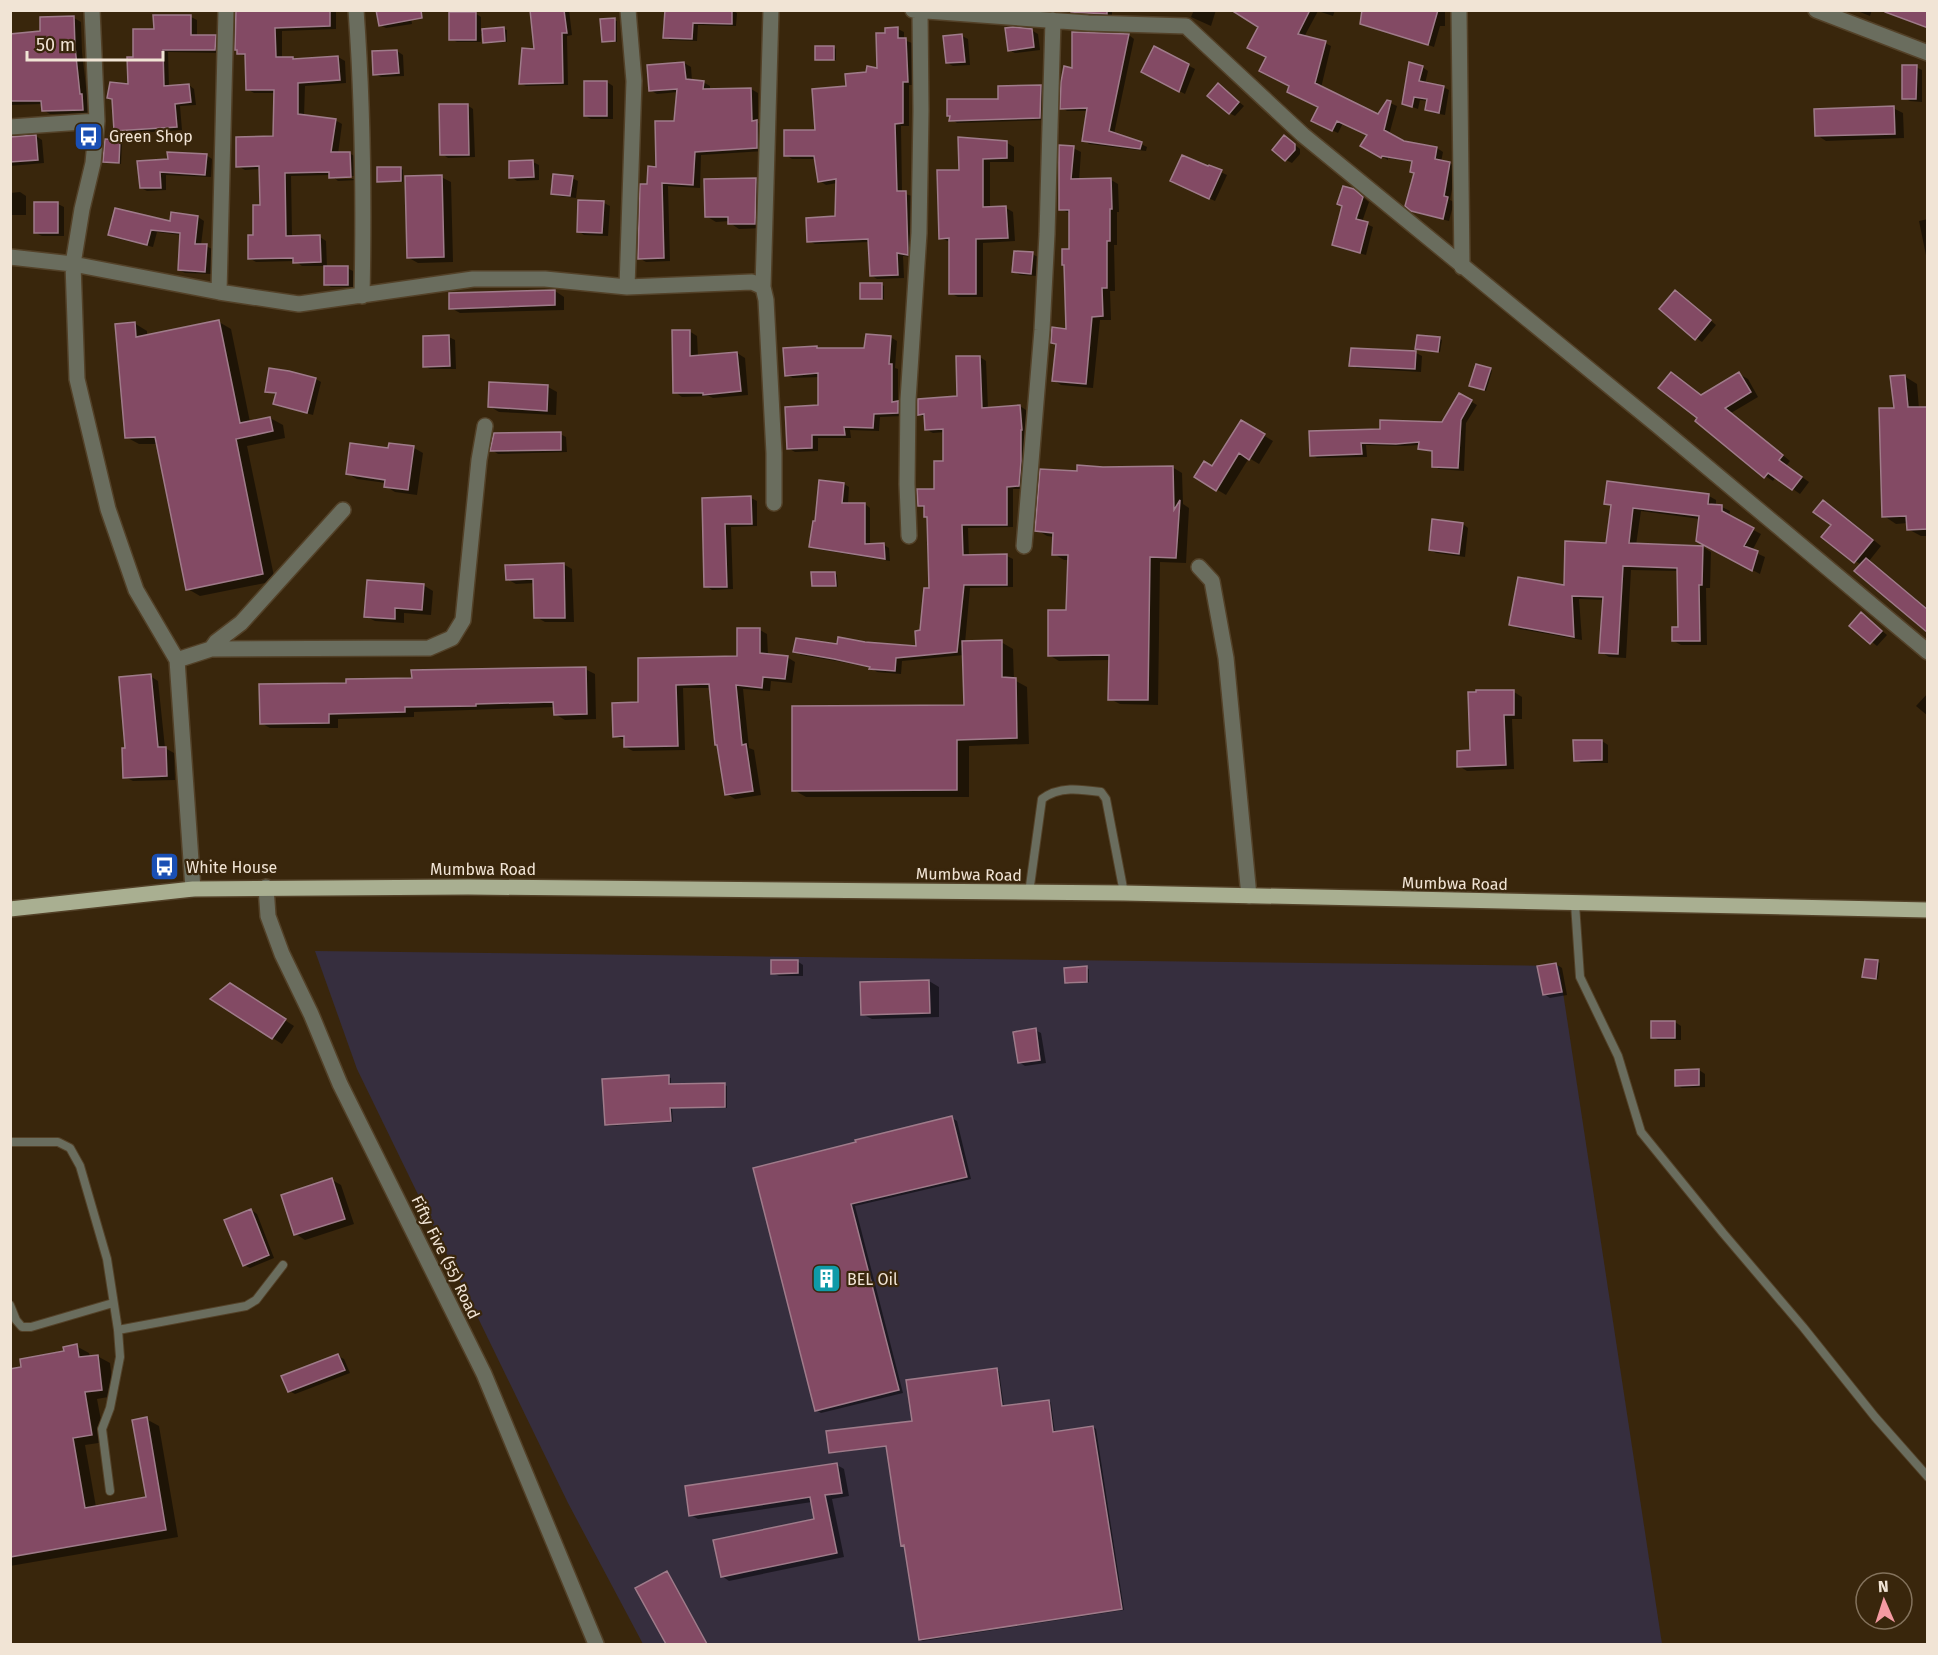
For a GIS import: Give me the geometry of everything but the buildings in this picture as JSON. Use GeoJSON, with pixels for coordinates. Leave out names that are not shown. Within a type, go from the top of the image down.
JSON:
{"type":"FeatureCollection","features":[{"type":"Feature","properties":{"kind":"main road","name":"Mumbwa Road"},"geometry":{"type":"LineString","coordinates":[[10,909],[194,889],[468,886],[1124,893],[1928,910]]}},
{"type":"Feature","properties":{"kind":"street"},"geometry":{"type":"LineString","coordinates":[[92,10],[98,121],[93,163],[82,209],[73,264],[77,379],[108,509],[136,590],[177,660],[194,889]]}},
{"type":"Feature","properties":{"kind":"street"},"geometry":{"type":"LineString","coordinates":[[219,292],[226,10]]}},
{"type":"Feature","properties":{"kind":"street"},"geometry":{"type":"LineString","coordinates":[[356,10],[363,121],[362,296]]}},
{"type":"Feature","properties":{"kind":"street"},"geometry":{"type":"LineString","coordinates":[[627,287],[634,81],[628,10]]}},
{"type":"Feature","properties":{"kind":"street"},"geometry":{"type":"LineString","coordinates":[[771,10],[763,287],[766,300],[774,503]]}},
{"type":"Feature","properties":{"kind":"street"},"geometry":{"type":"LineString","coordinates":[[914,10],[1053,20],[1186,26],[1303,135],[1657,425],[1928,652]]}},
{"type":"Feature","properties":{"kind":"street"},"geometry":{"type":"LineString","coordinates":[[1459,10],[1462,267]]}},
{"type":"Feature","properties":{"kind":"street"},"geometry":{"type":"LineString","coordinates":[[1816,10],[1928,53]]}},
{"type":"Feature","properties":{"kind":"street"},"geometry":{"type":"LineString","coordinates":[[909,536],[908,400],[919,233],[920,11]]}},
{"type":"Feature","properties":{"kind":"street"},"geometry":{"type":"LineString","coordinates":[[1024,546],[1043,309],[1053,20]]}},
{"type":"Feature","properties":{"kind":"street"},"geometry":{"type":"LineString","coordinates":[[10,127],[98,121]]}},
{"type":"Feature","properties":{"kind":"street"},"geometry":{"type":"LineString","coordinates":[[10,257],[73,264],[219,292],[298,304],[473,279],[545,279],[627,287],[752,282],[763,287]]}},
{"type":"Feature","properties":{"kind":"street"},"geometry":{"type":"LineString","coordinates":[[177,660],[211,649],[429,648],[452,638],[463,620],[479,460],[485,426]]}},
{"type":"Feature","properties":{"kind":"street"},"geometry":{"type":"LineString","coordinates":[[211,649],[216,642],[241,623],[343,510]]}},
{"type":"Feature","properties":{"kind":"street"},"geometry":{"type":"LineString","coordinates":[[1198,567],[1212,581],[1226,658],[1249,896]]}},
{"type":"Feature","properties":{"kind":"street","name":"Fifty Five (55) Road"},"geometry":{"type":"LineString","coordinates":[[266,887],[268,916],[282,954],[340,1084],[484,1374],[596,1644]]}},
{"type":"Feature","properties":{"kind":"lane"},"geometry":{"type":"LineString","coordinates":[[1029,893],[1042,799],[1052,792],[1065,790],[1101,792],[1106,799],[1124,893]]}},
{"type":"Feature","properties":{"kind":"lane"},"geometry":{"type":"LineString","coordinates":[[1575,904],[1580,977],[1618,1056],[1641,1132],[1875,1417],[1928,1477]]}},
{"type":"Feature","properties":{"kind":"lane"},"geometry":{"type":"LineString","coordinates":[[10,1142],[58,1142],[70,1148],[80,1166],[107,1259],[120,1357],[110,1408],[102,1429],[110,1491]]}},
{"type":"Feature","properties":{"kind":"lane"},"geometry":{"type":"LineString","coordinates":[[118,1330],[246,1306],[256,1300],[283,1266]]}},
{"type":"Feature","properties":{"kind":"lane"},"geometry":{"type":"LineString","coordinates":[[10,1305],[16,1320],[22,1327],[31,1327],[113,1303]]}},
{"type":"Feature","properties":{"kind":"shaded area","name":"BEL Oil"},"geometry":{"type":"Polygon","coordinates":[[[315,951],[1559,966],[1662,1644],[643,1644],[568,1503],[357,1069],[315,951]]]}},
{"type":"Feature","properties":{"kind":"place","name":"Green Shop"},"geometry":{"type":"Point","coordinates":[88,136]}},
{"type":"Feature","properties":{"kind":"place","name":"White House"},"geometry":{"type":"Point","coordinates":[165,867]}},
{"type":"Feature","properties":{"kind":"place","name":"BEL Oil"},"geometry":{"type":"Point","coordinates":[826,1279]}}]}
